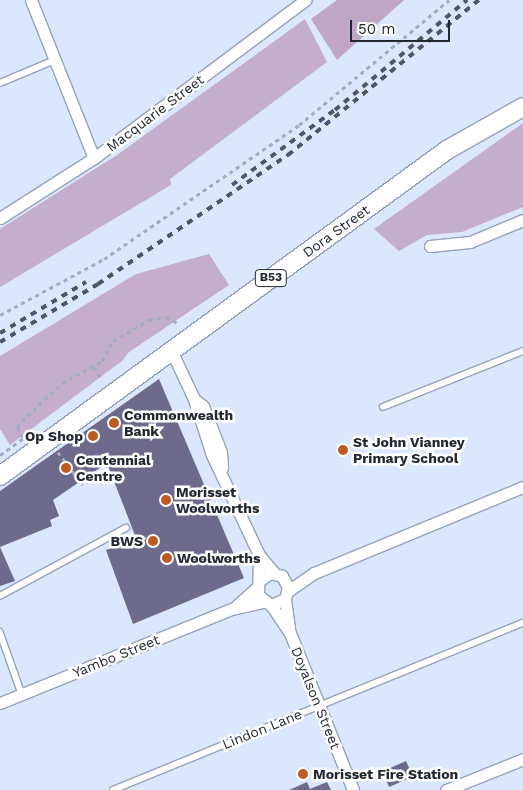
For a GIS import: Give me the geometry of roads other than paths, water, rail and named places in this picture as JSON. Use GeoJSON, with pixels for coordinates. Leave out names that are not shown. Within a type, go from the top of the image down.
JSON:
{"type":"FeatureCollection","features":[{"type":"Feature","properties":{"kind":"main road","name":"Dora Street"},"geometry":{"type":"LineString","coordinates":[[0,464],[103,389],[171,350],[447,150],[523,107]]}},
{"type":"Feature","properties":{"kind":"main road","name":"Dora Street"},"geometry":{"type":"LineString","coordinates":[[0,476],[103,389]]}},
{"type":"Feature","properties":{"kind":"street"},"geometry":{"type":"LineString","coordinates":[[31,0],[94,158]]}},
{"type":"Feature","properties":{"kind":"street","name":"Macquarie Street"},"geometry":{"type":"LineString","coordinates":[[0,218],[94,158],[304,0]]}},
{"type":"Feature","properties":{"kind":"street"},"geometry":{"type":"LineString","coordinates":[[430,246],[470,242],[523,220]]}},
{"type":"Feature","properties":{"kind":"street","name":"Doyalson Street"},"geometry":{"type":"LineString","coordinates":[[171,350],[194,399],[210,425],[222,468],[259,555],[278,575],[287,595],[290,633]]}},
{"type":"Feature","properties":{"kind":"street"},"geometry":{"type":"LineString","coordinates":[[267,603],[287,595],[314,573],[523,487]]}},
{"type":"Feature","properties":{"kind":"street","name":"Doyalson Street"},"geometry":{"type":"LineString","coordinates":[[259,555],[258,583],[267,603],[290,633],[353,790]]}},
{"type":"Feature","properties":{"kind":"street"},"geometry":{"type":"LineString","coordinates":[[258,583],[278,575],[314,573]]}},
{"type":"Feature","properties":{"kind":"street","name":"Yambo Street"},"geometry":{"type":"LineString","coordinates":[[232,609],[258,583]]}},
{"type":"Feature","properties":{"kind":"street","name":"Yambo Street"},"geometry":{"type":"LineString","coordinates":[[0,703],[232,609],[267,603]]}},
{"type":"Feature","properties":{"kind":"street"},"geometry":{"type":"LineString","coordinates":[[446,790],[523,759]]}},
{"type":"Feature","properties":{"kind":"lane"},"geometry":{"type":"LineString","coordinates":[[0,83],[55,60]]}},
{"type":"Feature","properties":{"kind":"lane"},"geometry":{"type":"LineString","coordinates":[[383,407],[523,351]]}},
{"type":"Feature","properties":{"kind":"lane"},"geometry":{"type":"LineString","coordinates":[[0,596],[126,528]]}},
{"type":"Feature","properties":{"kind":"lane","name":"Lindon Lane"},"geometry":{"type":"LineString","coordinates":[[113,790],[523,623]]}},
{"type":"Feature","properties":{"kind":"lane"},"geometry":{"type":"LineString","coordinates":[[0,632],[22,694]]}},
{"type":"Feature","properties":{"kind":"railway"},"geometry":{"type":"LineString","coordinates":[[232,185],[335,110],[467,0]]}},
{"type":"Feature","properties":{"kind":"railway"},"geometry":{"type":"LineString","coordinates":[[0,342],[98,284],[288,155],[479,0]]}},
{"type":"Feature","properties":{"kind":"railway"},"geometry":{"type":"LineString","coordinates":[[0,333],[86,282]]}},
{"type":"Feature","properties":{"kind":"place","name":"Commonwealth Bank"},"geometry":{"type":"Point","coordinates":[114,423]}},
{"type":"Feature","properties":{"kind":"place","name":"Op Shop"},"geometry":{"type":"Point","coordinates":[93,436]}},
{"type":"Feature","properties":{"kind":"place","name":"St John Vianney Primary School"},"geometry":{"type":"Point","coordinates":[343,450]}},
{"type":"Feature","properties":{"kind":"place","name":"Centennial Centre"},"geometry":{"type":"Point","coordinates":[66,468]}},
{"type":"Feature","properties":{"kind":"place","name":"Morisset Woolworths"},"geometry":{"type":"Point","coordinates":[166,500]}},
{"type":"Feature","properties":{"kind":"place","name":"BWS"},"geometry":{"type":"Point","coordinates":[153,541]}},
{"type":"Feature","properties":{"kind":"place","name":"Woolworths"},"geometry":{"type":"Point","coordinates":[167,558]}},
{"type":"Feature","properties":{"kind":"place","name":"Morisset Fire Station"},"geometry":{"type":"Point","coordinates":[303,774]}}]}
